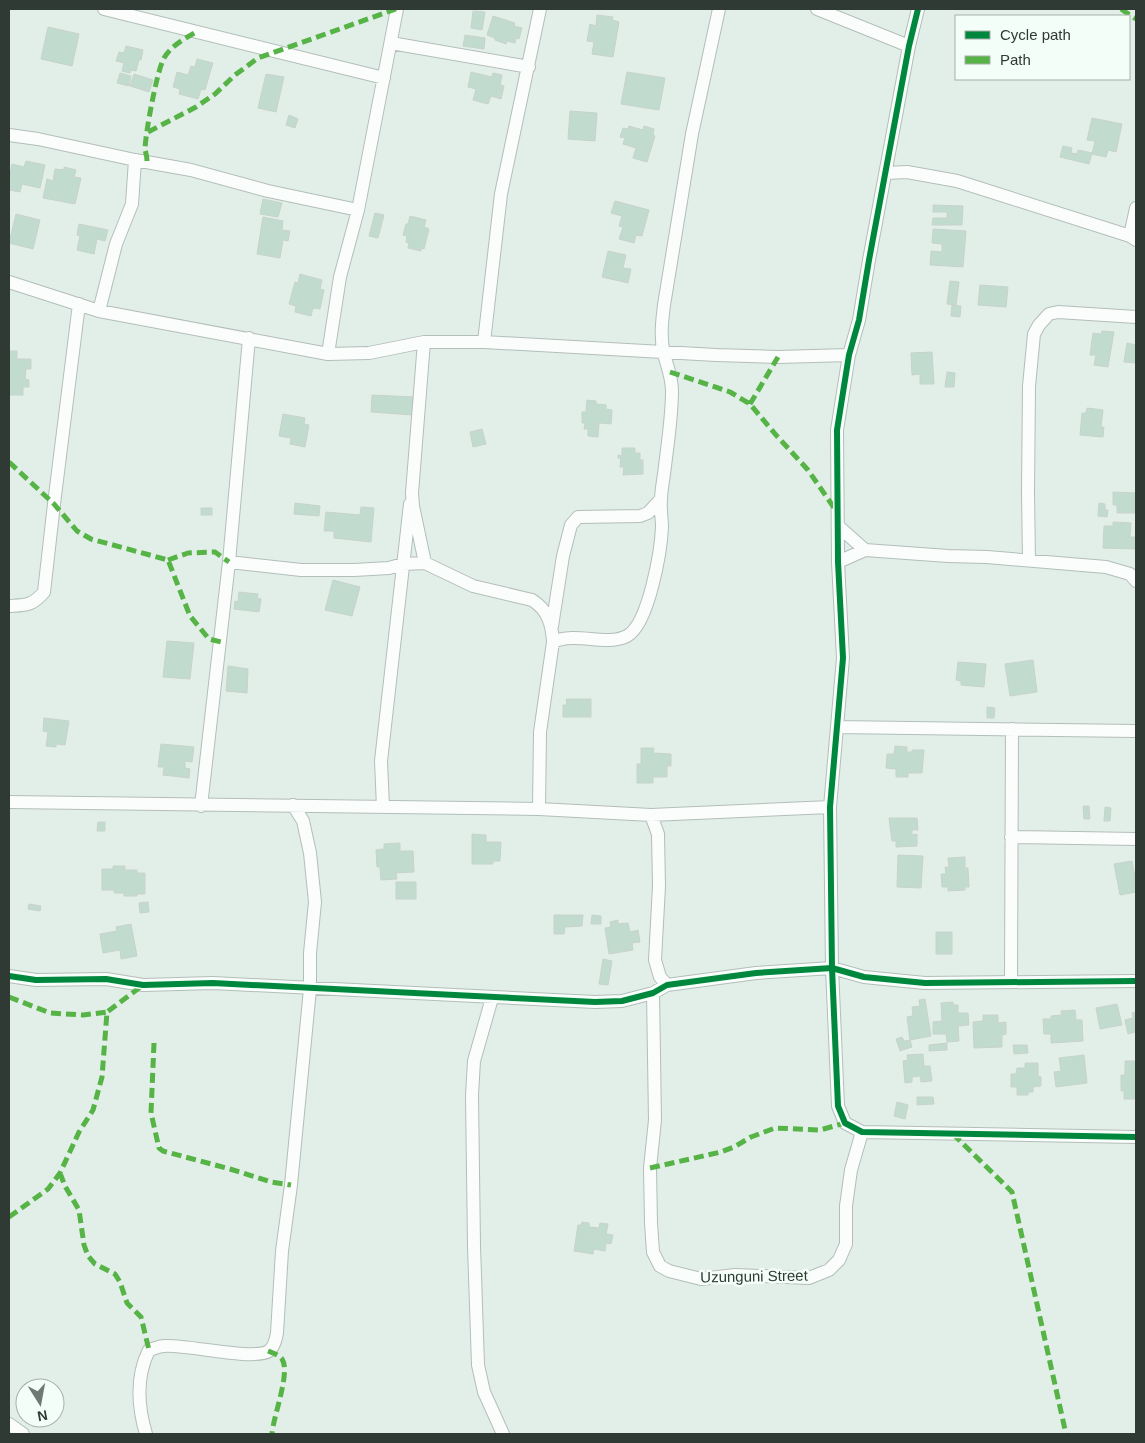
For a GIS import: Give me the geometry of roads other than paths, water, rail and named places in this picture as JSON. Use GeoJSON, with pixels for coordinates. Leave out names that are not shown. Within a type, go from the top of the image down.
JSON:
{"type":"FeatureCollection","features":[{"type":"Feature","properties":{"kind":"street"},"geometry":{"type":"LineString","coordinates":[[104,9],[384,78]]}},
{"type":"Feature","properties":{"kind":"street"},"geometry":{"type":"LineString","coordinates":[[328,354],[340,276],[358,210],[397,9]]}},
{"type":"Feature","properties":{"kind":"street"},"geometry":{"type":"LineString","coordinates":[[484,342],[501,194],[540,9]]}},
{"type":"Feature","properties":{"kind":"street"},"geometry":{"type":"LineString","coordinates":[[553,642],[566,637],[618,639],[628,635],[635,629],[647,608],[662,527],[660,500],[668,445],[672,389],[661,328],[692,134],[719,9]]}},
{"type":"Feature","properties":{"kind":"street"},"geometry":{"type":"LineString","coordinates":[[817,9],[909,46]]}},
{"type":"Feature","properties":{"kind":"street"},"geometry":{"type":"LineString","coordinates":[[918,9],[909,46],[868,260],[859,320],[849,355],[837,430],[838,562],[842,658],[838,727],[830,807],[832,968],[838,1106],[845,1123],[862,1132],[1136,1137]]}},
{"type":"Feature","properties":{"kind":"street"},"geometry":{"type":"LineString","coordinates":[[391,43],[528,67]]}},
{"type":"Feature","properties":{"kind":"street"},"geometry":{"type":"LineString","coordinates":[[9,136],[38,139],[191,170],[268,191],[358,210]]}},
{"type":"Feature","properties":{"kind":"street"},"geometry":{"type":"LineString","coordinates":[[99,311],[116,244],[132,204],[135,160]]}},
{"type":"Feature","properties":{"kind":"street"},"geometry":{"type":"LineString","coordinates":[[886,173],[907,172],[957,180],[1133,238],[1136,208]]}},
{"type":"Feature","properties":{"kind":"street"},"geometry":{"type":"LineString","coordinates":[[9,282],[99,311],[328,354],[369,354],[424,342],[484,342],[664,353],[778,357],[849,355]]}},
{"type":"Feature","properties":{"kind":"street"},"geometry":{"type":"LineString","coordinates":[[9,606],[28,605],[36,601],[44,592],[79,304]]}},
{"type":"Feature","properties":{"kind":"street"},"geometry":{"type":"LineString","coordinates":[[1029,560],[1029,386],[1034,334],[1038,325],[1049,314],[1058,312],[1136,317]]}},
{"type":"Feature","properties":{"kind":"street"},"geometry":{"type":"LineString","coordinates":[[201,806],[229,562],[249,338]]}},
{"type":"Feature","properties":{"kind":"street"},"geometry":{"type":"LineString","coordinates":[[383,808],[381,760],[407,521],[412,494],[424,342]]}},
{"type":"Feature","properties":{"kind":"street"},"geometry":{"type":"LineString","coordinates":[[412,494],[425,563]]}},
{"type":"Feature","properties":{"kind":"street"},"geometry":{"type":"LineString","coordinates":[[539,810],[540,732],[553,642],[552,627],[563,556],[571,525],[578,517],[640,516],[648,513],[660,500]]}},
{"type":"Feature","properties":{"kind":"street"},"geometry":{"type":"LineString","coordinates":[[838,526],[865,550]]}},
{"type":"Feature","properties":{"kind":"street"},"geometry":{"type":"LineString","coordinates":[[838,562],[865,550],[987,557],[1106,568],[1130,574],[1136,581]]}},
{"type":"Feature","properties":{"kind":"street"},"geometry":{"type":"LineString","coordinates":[[229,562],[300,570],[354,570],[425,563],[473,586],[532,600],[546,612],[552,627]]}},
{"type":"Feature","properties":{"kind":"street"},"geometry":{"type":"LineString","coordinates":[[838,727],[1136,731]]}},
{"type":"Feature","properties":{"kind":"street"},"geometry":{"type":"LineString","coordinates":[[1011,982],[1012,729]]}},
{"type":"Feature","properties":{"kind":"street"},"geometry":{"type":"LineString","coordinates":[[9,802],[201,806],[293,805],[539,810],[651,815],[830,807]]}},
{"type":"Feature","properties":{"kind":"street"},"geometry":{"type":"LineString","coordinates":[[146,1434],[140,1413],[140,1390],[142,1364],[149,1350],[162,1346],[176,1346],[255,1354],[268,1351],[274,1344],[277,1334],[282,1252],[291,1185],[310,989],[310,953],[315,902],[310,853],[303,821],[293,805]]}},
{"type":"Feature","properties":{"kind":"street"},"geometry":{"type":"LineString","coordinates":[[651,815],[658,834],[659,886],[655,960],[660,977],[667,985]]}},
{"type":"Feature","properties":{"kind":"street"},"geometry":{"type":"LineString","coordinates":[[1011,837],[1136,839]]}},
{"type":"Feature","properties":{"kind":"street"},"geometry":{"type":"LineString","coordinates":[[9,976],[36,980],[106,979],[143,985],[213,983],[310,989],[399,991],[492,998],[613,1001],[622,1001],[653,993],[667,985],[756,974],[832,968],[864,977],[925,982],[1136,981]]}},
{"type":"Feature","properties":{"kind":"street","name":"Uzunguni Street"},"geometry":{"type":"LineString","coordinates":[[653,993],[655,1120],[650,1168],[651,1223],[654,1252],[660,1266],[669,1271],[701,1279],[735,1275],[808,1278],[830,1270],[839,1260],[846,1244],[846,1206],[851,1170],[862,1132]]}},
{"type":"Feature","properties":{"kind":"street"},"geometry":{"type":"LineString","coordinates":[[492,998],[474,1061],[472,1095],[474,1246],[478,1365],[484,1392],[504,1434]]}},
{"type":"Feature","properties":{"kind":"street"},"geometry":{"type":"LineString","coordinates":[[9,1424],[23,1434]]}}]}
